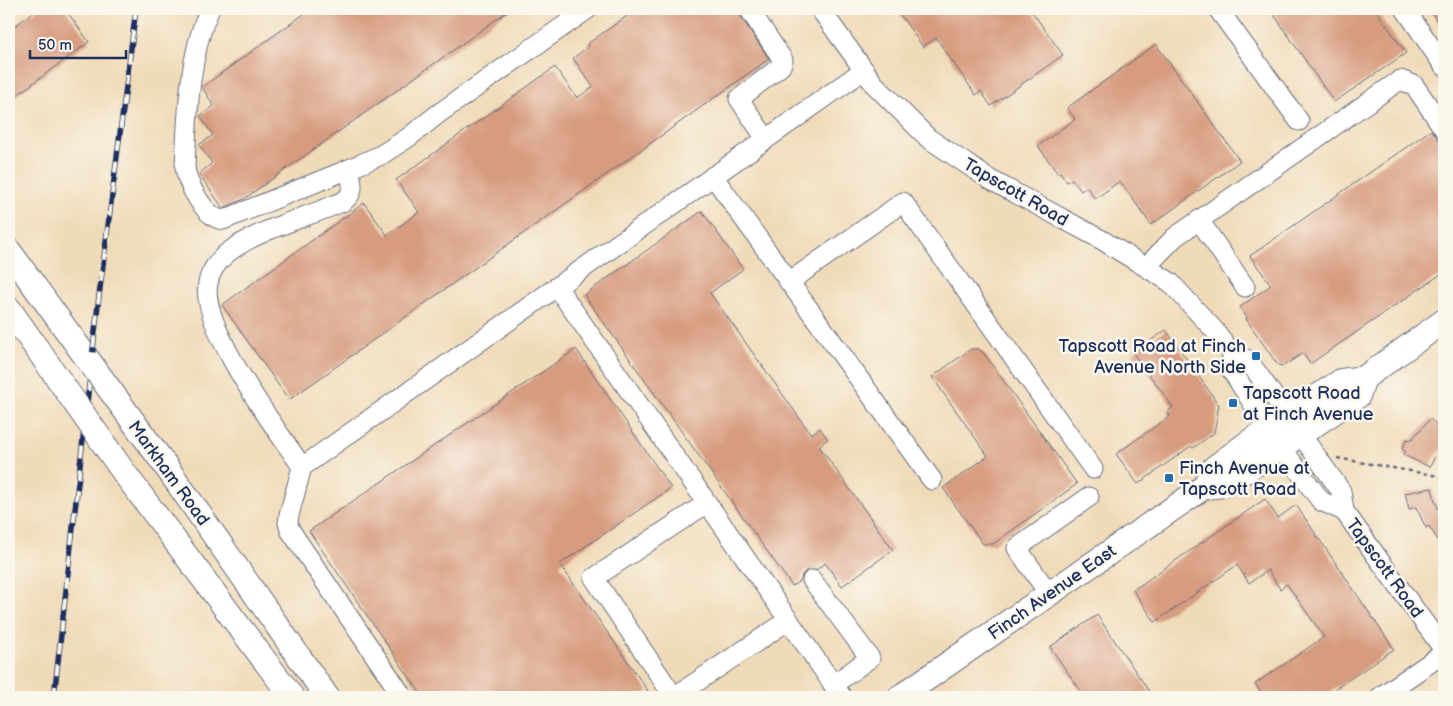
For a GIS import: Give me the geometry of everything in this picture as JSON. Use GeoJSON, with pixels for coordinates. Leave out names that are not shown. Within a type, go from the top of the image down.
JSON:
{"type":"FeatureCollection","features":[{"type":"Feature","properties":{"kind":"main road","name":"Markham Road"},"geometry":{"type":"LineString","coordinates":[[9,251],[165,465],[327,697]]}},
{"type":"Feature","properties":{"kind":"main road","name":"Markham Road"},"geometry":{"type":"LineString","coordinates":[[9,310],[125,474],[292,697]]}},
{"type":"Feature","properties":{"kind":"main road","name":"Finch Avenue East"},"geometry":{"type":"LineString","coordinates":[[900,697],[1204,487],[1214,468],[1285,431],[1341,381],[1364,378],[1444,321]]}},
{"type":"Feature","properties":{"kind":"street"},"geometry":{"type":"LineString","coordinates":[[210,9],[202,32],[193,71],[185,167],[186,176],[196,196],[218,220],[229,218],[349,170],[380,154],[409,137],[438,114],[588,9]]}},
{"type":"Feature","properties":{"kind":"street"},"geometry":{"type":"LineString","coordinates":[[749,9],[784,60],[781,66],[738,99],[766,139]]}},
{"type":"Feature","properties":{"kind":"street","name":"Tapscott Road"},"geometry":{"type":"LineString","coordinates":[[820,9],[874,84],[928,138],[989,179],[1102,240],[1170,282],[1215,331],[1232,353],[1232,371],[1285,431],[1316,456],[1341,491],[1344,511],[1444,652]]}},
{"type":"Feature","properties":{"kind":"street"},"geometry":{"type":"LineString","coordinates":[[1218,9],[1299,121]]}},
{"type":"Feature","properties":{"kind":"street"},"geometry":{"type":"LineString","coordinates":[[1404,9],[1444,66]]}},
{"type":"Feature","properties":{"kind":"street"},"geometry":{"type":"LineString","coordinates":[[403,697],[290,530],[288,523],[289,515],[302,467],[864,70]]}},
{"type":"Feature","properties":{"kind":"street"},"geometry":{"type":"LineString","coordinates":[[1146,267],[1176,237],[1199,220],[1400,80],[1414,86],[1444,129]]}},
{"type":"Feature","properties":{"kind":"street"},"geometry":{"type":"LineString","coordinates":[[302,467],[248,388],[232,360],[210,309],[208,283],[213,268],[225,255],[241,244],[344,201],[350,196],[352,190],[349,170]]}},
{"type":"Feature","properties":{"kind":"street"},"geometry":{"type":"LineString","coordinates":[[714,176],[932,480]]}},
{"type":"Feature","properties":{"kind":"street"},"geometry":{"type":"LineString","coordinates":[[790,282],[903,202],[1092,469]]}},
{"type":"Feature","properties":{"kind":"street"},"geometry":{"type":"LineString","coordinates":[[1199,220],[1245,287]]}},
{"type":"Feature","properties":{"kind":"street"},"geometry":{"type":"LineString","coordinates":[[557,287],[838,691],[870,658],[812,580]]}},
{"type":"Feature","properties":{"kind":"street","name":"Tapscott Road"},"geometry":{"type":"LineString","coordinates":[[1285,431],[1321,500],[1344,511]]}},
{"type":"Feature","properties":{"kind":"street"},"geometry":{"type":"LineString","coordinates":[[1049,594],[1017,548],[1089,497]]}},
{"type":"Feature","properties":{"kind":"street"},"geometry":{"type":"LineString","coordinates":[[707,503],[594,578],[674,697],[789,620]]}},
{"type":"Feature","properties":{"kind":"street"},"geometry":{"type":"LineString","coordinates":[[1380,697],[1444,652]]}},
{"type":"Feature","properties":{"kind":"path"},"geometry":{"type":"LineString","coordinates":[[1316,456],[1444,477]]}},
{"type":"Feature","properties":{"kind":"building"},"geometry":{"type":"Polygon","coordinates":[[[38,9],[65,9],[89,42],[9,101],[9,30],[38,9]]]}},
{"type":"Feature","properties":{"kind":"building"},"geometry":{"type":"Polygon","coordinates":[[[311,9],[511,9],[244,199],[223,208],[199,174],[212,163],[199,145],[213,135],[200,116],[214,106],[202,87],[311,9]]]}},
{"type":"Feature","properties":{"kind":"building"},"geometry":{"type":"Polygon","coordinates":[[[637,9],[738,9],[769,59],[289,400],[222,305],[364,203],[387,235],[419,212],[396,180],[555,67],[577,98],[593,87],[573,58],[588,47],[587,44],[637,9]]]}},
{"type":"Feature","properties":{"kind":"building"},"geometry":{"type":"Polygon","coordinates":[[[896,9],[1030,9],[1063,55],[991,106],[981,91],[976,95],[936,38],[923,47],[896,9]]]}},
{"type":"Feature","properties":{"kind":"building"},"geometry":{"type":"Polygon","coordinates":[[[1270,9],[1375,9],[1406,53],[1334,102],[1270,9]]]}},
{"type":"Feature","properties":{"kind":"building"},"geometry":{"type":"Polygon","coordinates":[[[1429,9],[1444,9],[1444,31],[1429,9]]]}},
{"type":"Feature","properties":{"kind":"building"},"geometry":{"type":"Polygon","coordinates":[[[1156,44],[1240,161],[1151,225],[1120,181],[1095,199],[1087,187],[1081,191],[1072,179],[1067,182],[1060,172],[1058,174],[1038,146],[1075,119],[1067,108],[1156,44]]]}},
{"type":"Feature","properties":{"kind":"building"},"geometry":{"type":"Polygon","coordinates":[[[1431,130],[1444,146],[1444,272],[1310,364],[1303,353],[1285,365],[1277,364],[1246,319],[1240,307],[1271,285],[1250,256],[1431,130]]]}},
{"type":"Feature","properties":{"kind":"building"},"geometry":{"type":"Polygon","coordinates":[[[702,211],[743,269],[710,293],[811,434],[820,428],[828,439],[819,446],[893,550],[842,586],[825,563],[816,570],[806,571],[802,575],[801,580],[792,586],[584,295],[702,211]]]}},
{"type":"Feature","properties":{"kind":"building"},"geometry":{"type":"Polygon","coordinates":[[[1166,330],[1219,405],[1214,433],[1193,448],[1191,446],[1138,484],[1116,454],[1170,416],[1167,412],[1173,407],[1133,353],[1166,330]]]}},
{"type":"Feature","properties":{"kind":"building"},"geometry":{"type":"Polygon","coordinates":[[[576,349],[671,488],[560,564],[648,691],[638,697],[423,697],[309,531],[576,349]]]}},
{"type":"Feature","properties":{"kind":"building"},"geometry":{"type":"Polygon","coordinates":[[[971,349],[979,349],[983,352],[1077,484],[993,544],[983,544],[943,488],[988,456],[932,377],[971,349]]]}},
{"type":"Feature","properties":{"kind":"building"},"geometry":{"type":"Polygon","coordinates":[[[1430,419],[1444,431],[1444,446],[1434,458],[1430,467],[1403,455],[1405,451],[1402,449],[1407,439],[1411,440],[1430,419]]]}},
{"type":"Feature","properties":{"kind":"building"},"geometry":{"type":"Polygon","coordinates":[[[1432,488],[1444,522],[1444,550],[1429,526],[1426,528],[1416,507],[1409,509],[1405,493],[1432,488]]]}},
{"type":"Feature","properties":{"kind":"building"},"geometry":{"type":"Polygon","coordinates":[[[1265,499],[1278,518],[1296,505],[1394,649],[1323,697],[1264,697],[1255,684],[1324,637],[1287,584],[1280,589],[1268,570],[1249,583],[1237,565],[1155,622],[1133,590],[1265,499]]]}},
{"type":"Feature","properties":{"kind":"building"},"geometry":{"type":"Polygon","coordinates":[[[1097,615],[1153,697],[1085,697],[1050,647],[1097,615]]]}},
{"type":"Feature","properties":{"kind":"railway"},"geometry":{"type":"LineString","coordinates":[[54,697],[99,296],[136,9]]}},
{"type":"Feature","properties":{"kind":"place","name":"Tapscott Road at Finch Avenue North Side"},"geometry":{"type":"Point","coordinates":[1256,356]}},
{"type":"Feature","properties":{"kind":"place","name":"Tapscott Road at Finch Avenue"},"geometry":{"type":"Point","coordinates":[1233,403]}},
{"type":"Feature","properties":{"kind":"place","name":"Finch Avenue at Tapscott Road"},"geometry":{"type":"Point","coordinates":[1169,478]}}]}
